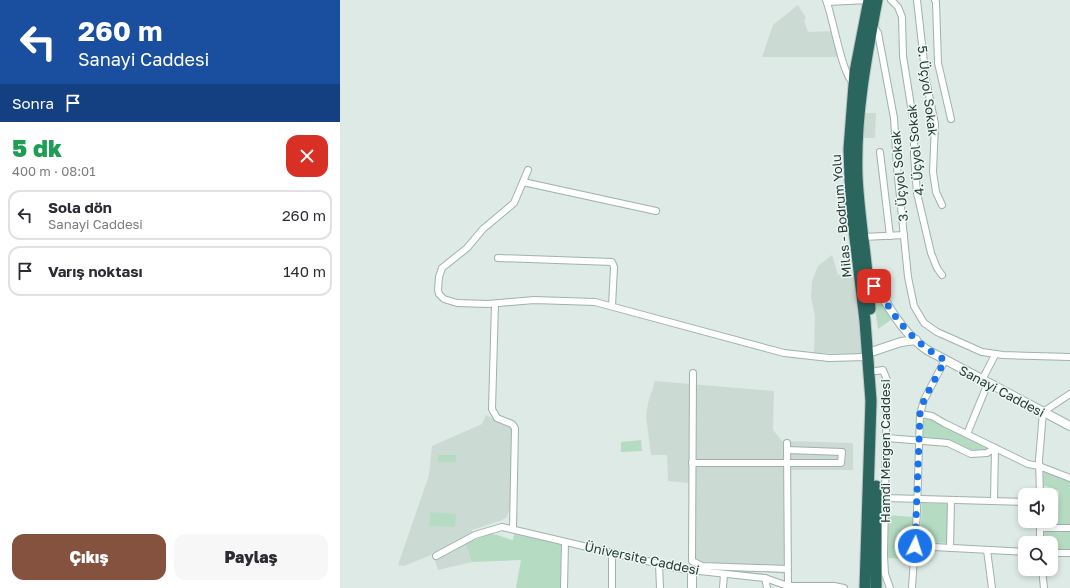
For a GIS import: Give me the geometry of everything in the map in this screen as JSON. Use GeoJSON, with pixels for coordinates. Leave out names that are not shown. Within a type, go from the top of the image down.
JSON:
{"type":"FeatureCollection","features":[{"type":"Feature","properties":{"kind":"highway","name":"Milas - Bodrum Yolu"},"geometry":{"type":"LineString","coordinates":[[869,0],[854,84],[850,132],[850,186],[871,354],[876,371],[878,410],[870,574]]}},
{"type":"Feature","properties":{"kind":"highway","name":"Milas - Bodrum Yolu"},"geometry":{"type":"LineString","coordinates":[[870,574],[871,354],[869,286],[857,175],[861,88],[877,0]]}},
{"type":"Feature","properties":{"kind":"highway"},"geometry":{"type":"LineString","coordinates":[[865,588],[870,574]]}},
{"type":"Feature","properties":{"kind":"highway"},"geometry":{"type":"LineString","coordinates":[[870,574],[876,588]]}},
{"type":"Feature","properties":{"kind":"highway"},"geometry":{"type":"LineString","coordinates":[[870,574],[879,588]]}},
{"type":"Feature","properties":{"kind":"street"},"geometry":{"type":"LineString","coordinates":[[854,84],[849,79],[845,68],[826,1],[869,0]]}},
{"type":"Feature","properties":{"kind":"street","name":"4. Üçyol Sokak"},"geometry":{"type":"LineString","coordinates":[[891,0],[898,7],[902,17],[904,65],[914,125],[914,160],[917,193],[931,253],[937,268],[942,275]]}},
{"type":"Feature","properties":{"kind":"street","name":"5. Üçyol Sokak"},"geometry":{"type":"LineString","coordinates":[[917,0],[926,80],[935,124],[932,162],[934,181],[937,198],[942,205]]}},
{"type":"Feature","properties":{"kind":"street"},"geometry":{"type":"LineString","coordinates":[[935,0],[938,63],[951,119]]}},
{"type":"Feature","properties":{"kind":"street","name":"3. Üçyol Sokak"},"geometry":{"type":"LineString","coordinates":[[872,24],[878,33],[894,118],[897,167],[912,302],[927,326],[942,335],[974,349],[995,355]]}},
{"type":"Feature","properties":{"kind":"street"},"geometry":{"type":"LineString","coordinates":[[880,152],[890,236]]}},
{"type":"Feature","properties":{"kind":"street"},"geometry":{"type":"LineString","coordinates":[[528,170],[514,203],[483,229],[467,248],[445,265],[439,277],[438,290],[439,294],[444,299],[457,303],[495,304],[522,300],[595,302],[784,353],[829,358],[871,354],[901,342],[916,340]]}},
{"type":"Feature","properties":{"kind":"street"},"geometry":{"type":"LineString","coordinates":[[523,182],[656,211]]}},
{"type":"Feature","properties":{"kind":"street"},"geometry":{"type":"LineString","coordinates":[[863,236],[904,235]]}},
{"type":"Feature","properties":{"kind":"street"},"geometry":{"type":"LineString","coordinates":[[498,258],[612,262],[614,267],[612,306]]}},
{"type":"Feature","properties":{"kind":"street","name":"Sanayi Caddesi"},"geometry":{"type":"LineString","coordinates":[[869,286],[878,288],[893,313],[916,340],[927,350],[1070,426]]}},
{"type":"Feature","properties":{"kind":"street"},"geometry":{"type":"LineString","coordinates":[[436,556],[475,535],[502,527],[512,528],[515,428],[512,424],[497,418],[492,409],[495,304]]}},
{"type":"Feature","properties":{"kind":"street"},"geometry":{"type":"LineString","coordinates":[[967,434],[995,355],[1070,357]]}},
{"type":"Feature","properties":{"kind":"street"},"geometry":{"type":"LineString","coordinates":[[912,588],[918,499],[920,414],[924,400],[945,360]]}},
{"type":"Feature","properties":{"kind":"street","name":"Hamdi Mergen Caddesi"},"geometry":{"type":"LineString","coordinates":[[876,371],[884,370],[886,376],[887,438],[884,556],[885,574],[890,588]]}},
{"type":"Feature","properties":{"kind":"street"},"geometry":{"type":"LineString","coordinates":[[693,373],[692,559],[694,563],[702,566],[787,569]]}},
{"type":"Feature","properties":{"kind":"street"},"geometry":{"type":"LineString","coordinates":[[1040,488],[1039,466],[1043,412],[1070,394]]}},
{"type":"Feature","properties":{"kind":"street"},"geometry":{"type":"LineString","coordinates":[[920,414],[937,418],[1028,464],[1039,466],[1070,478]]}},
{"type":"Feature","properties":{"kind":"street"},"geometry":{"type":"LineString","coordinates":[[887,438],[951,443],[971,454],[987,453],[995,448]]}},
{"type":"Feature","properties":{"kind":"street"},"geometry":{"type":"LineString","coordinates":[[787,443],[788,587]]}},
{"type":"Feature","properties":{"kind":"street"},"geometry":{"type":"LineString","coordinates":[[994,501],[995,448]]}},
{"type":"Feature","properties":{"kind":"street"},"geometry":{"type":"LineString","coordinates":[[692,464],[842,463],[842,452],[787,450]]}},
{"type":"Feature","properties":{"kind":"street"},"geometry":{"type":"LineString","coordinates":[[885,498],[1018,502]]}},
{"type":"Feature","properties":{"kind":"street"},"geometry":{"type":"LineString","coordinates":[[950,548],[951,500]]}},
{"type":"Feature","properties":{"kind":"street"},"geometry":{"type":"LineString","coordinates":[[1058,526],[1070,528]]}},
{"type":"Feature","properties":{"kind":"street","name":"Üniversite Caddesi"},"geometry":{"type":"LineString","coordinates":[[512,528],[565,542],[692,571],[766,578],[788,587],[834,586],[844,588]]}},
{"type":"Feature","properties":{"kind":"street"},"geometry":{"type":"LineString","coordinates":[[564,588],[565,542]]}},
{"type":"Feature","properties":{"kind":"street"},"geometry":{"type":"LineString","coordinates":[[915,546],[1018,552]]}},
{"type":"Feature","properties":{"kind":"street"},"geometry":{"type":"LineString","coordinates":[[987,550],[992,588]]}},
{"type":"Feature","properties":{"kind":"street"},"geometry":{"type":"LineString","coordinates":[[612,552],[612,588]]}},
{"type":"Feature","properties":{"kind":"street"},"geometry":{"type":"LineString","coordinates":[[1058,553],[1070,553]]}},
{"type":"Feature","properties":{"kind":"street"},"geometry":{"type":"LineString","coordinates":[[659,564],[660,588]]}},
{"type":"Feature","properties":{"kind":"street"},"geometry":{"type":"LineString","coordinates":[[692,571],[692,588]]}},
{"type":"Feature","properties":{"kind":"street"},"geometry":{"type":"LineString","coordinates":[[723,588],[724,574]]}},
{"type":"Feature","properties":{"kind":"street"},"geometry":{"type":"LineString","coordinates":[[1043,576],[1044,588]]}},
{"type":"Feature","properties":{"kind":"street"},"geometry":{"type":"LineString","coordinates":[[766,578],[767,588]]}},
{"type":"Feature","properties":{"kind":"shaded area"},"geometry":{"type":"Polygon","coordinates":[[[798,5],[806,18],[804,20],[808,32],[832,31],[839,57],[762,57],[773,25],[798,5]]]}},
{"type":"Feature","properties":{"kind":"shaded area"},"geometry":{"type":"Polygon","coordinates":[[[863,113],[876,113],[875,138],[862,138],[863,113]]]}},
{"type":"Feature","properties":{"kind":"shaded area"},"geometry":{"type":"Polygon","coordinates":[[[832,255],[838,275],[856,273],[866,354],[814,353],[815,317],[811,297],[812,281],[818,266],[832,255]]]}},
{"type":"Feature","properties":{"kind":"shaded area"},"geometry":{"type":"Polygon","coordinates":[[[655,381],[774,391],[773,430],[782,441],[853,443],[853,470],[790,470],[791,574],[708,569],[689,565],[689,483],[668,481],[667,455],[651,455],[646,416],[648,403],[655,381]]]}},
{"type":"Feature","properties":{"kind":"shaded area"},"geometry":{"type":"Polygon","coordinates":[[[486,415],[501,423],[513,426],[510,507],[507,517],[472,530],[475,539],[465,545],[472,562],[438,570],[433,554],[404,566],[398,565],[429,475],[432,446],[482,424],[486,415]]]}},
{"type":"Feature","properties":{"kind":"green space"},"geometry":{"type":"Polygon","coordinates":[[[878,297],[892,319],[878,329],[874,300],[878,297]]]}},
{"type":"Feature","properties":{"kind":"green space"},"geometry":{"type":"Polygon","coordinates":[[[930,418],[987,448],[985,452],[971,452],[954,442],[923,439],[924,420],[930,418]]]}},
{"type":"Feature","properties":{"kind":"green space"},"geometry":{"type":"Polygon","coordinates":[[[641,440],[642,451],[621,452],[621,442],[641,440]]]}},
{"type":"Feature","properties":{"kind":"green space"},"geometry":{"type":"Polygon","coordinates":[[[438,455],[456,455],[456,462],[438,462],[438,455]]]}},
{"type":"Feature","properties":{"kind":"green space"},"geometry":{"type":"Polygon","coordinates":[[[1044,470],[1070,480],[1070,525],[1058,524],[1058,488],[1051,488],[1043,485],[1044,470]]]}},
{"type":"Feature","properties":{"kind":"green space"},"geometry":{"type":"Polygon","coordinates":[[[922,503],[948,504],[947,543],[920,542],[922,503]]]}},
{"type":"Feature","properties":{"kind":"green space"},"geometry":{"type":"Polygon","coordinates":[[[430,512],[456,514],[455,527],[429,526],[430,512]]]}},
{"type":"Feature","properties":{"kind":"green space"},"geometry":{"type":"Polygon","coordinates":[[[887,515],[914,517],[912,559],[886,558],[887,515]]]}},
{"type":"Feature","properties":{"kind":"green space"},"geometry":{"type":"Polygon","coordinates":[[[1044,531],[1070,531],[1070,549],[1058,549],[1058,536],[1044,536],[1044,531]]]}},
{"type":"Feature","properties":{"kind":"green space"},"geometry":{"type":"Polygon","coordinates":[[[489,534],[513,540],[514,534],[562,544],[561,588],[516,588],[521,560],[472,562],[465,544],[489,534]]]}},
{"type":"Feature","properties":{"kind":"route"},"geometry":{"type":"LineString","coordinates":[[874,286],[878,288],[889,308],[904,328],[923,347],[945,360],[920,409],[915,546]]}}]}
